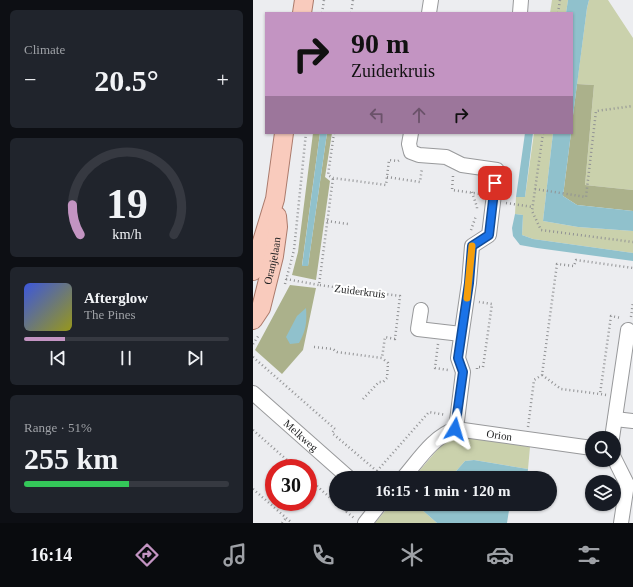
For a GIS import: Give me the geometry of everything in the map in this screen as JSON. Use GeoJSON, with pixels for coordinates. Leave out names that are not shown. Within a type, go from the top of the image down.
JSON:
{"type":"FeatureCollection","features":[{"type":"Feature","properties":{"kind":"main road"},"geometry":{"type":"LineString","coordinates":[[302,12],[304,0]]}},
{"type":"Feature","properties":{"kind":"main road","name":"Oranjelaan"},"geometry":{"type":"LineString","coordinates":[[253,272],[275,199],[285,134]]}},
{"type":"Feature","properties":{"kind":"main road","name":"Oranjelaan"},"geometry":{"type":"LineString","coordinates":[[253,320],[261,308],[274,256],[278,227],[275,199]]}},
{"type":"Feature","properties":{"kind":"street"},"geometry":{"type":"LineString","coordinates":[[429,12],[431,0]]}},
{"type":"Feature","properties":{"kind":"street"},"geometry":{"type":"LineString","coordinates":[[520,12],[521,0]]}},
{"type":"Feature","properties":{"kind":"street"},"geometry":{"type":"LineString","coordinates":[[409,471],[433,443],[456,422],[470,373],[458,358],[472,246],[489,235],[497,170],[462,165],[446,157],[418,154],[409,144],[411,134]]}},
{"type":"Feature","properties":{"kind":"street"},"geometry":{"type":"LineString","coordinates":[[421,310],[419,329],[461,334]]}},
{"type":"Feature","properties":{"kind":"street"},"geometry":{"type":"LineString","coordinates":[[613,431],[619,396],[627,322]]}},
{"type":"Feature","properties":{"kind":"street","name":"Melkweg"},"geometry":{"type":"LineString","coordinates":[[253,393],[341,471]]}},
{"type":"Feature","properties":{"kind":"street"},"geometry":{"type":"LineString","coordinates":[[615,418],[633,421]]}},
{"type":"Feature","properties":{"kind":"street","name":"Orion"},"geometry":{"type":"LineString","coordinates":[[456,422],[526,439],[585,447]]}},
{"type":"Feature","properties":{"kind":"street"},"geometry":{"type":"LineString","coordinates":[[618,467],[627,484],[621,523]]}},
{"type":"Feature","properties":{"kind":"street"},"geometry":{"type":"LineString","coordinates":[[360,521],[372,511]]}},
{"type":"Feature","properties":{"kind":"path"},"geometry":{"type":"LineString","coordinates":[[322,12],[324,0]]}},
{"type":"Feature","properties":{"kind":"path"},"geometry":{"type":"LineString","coordinates":[[351,12],[353,0]]}},
{"type":"Feature","properties":{"kind":"path"},"geometry":{"type":"LineString","coordinates":[[558,12],[560,0]]}},
{"type":"Feature","properties":{"kind":"path"},"geometry":{"type":"LineString","coordinates":[[535,189],[586,197],[597,111],[633,106]]}},
{"type":"Feature","properties":{"kind":"path"},"geometry":{"type":"LineString","coordinates":[[334,134],[328,175],[333,178],[386,185],[389,160],[398,161],[418,154],[420,182],[387,177]]}},
{"type":"Feature","properties":{"kind":"path"},"geometry":{"type":"LineString","coordinates":[[543,134],[532,211],[541,230],[633,242]]}},
{"type":"Feature","properties":{"kind":"path"},"geometry":{"type":"LineString","coordinates":[[455,162],[452,190],[472,192],[533,207]]}},
{"type":"Feature","properties":{"kind":"path"},"geometry":{"type":"LineString","coordinates":[[287,279],[319,285],[333,178]]}},
{"type":"Feature","properties":{"kind":"path"},"geometry":{"type":"LineString","coordinates":[[472,192],[477,207],[475,219],[468,238],[472,246]]}},
{"type":"Feature","properties":{"kind":"path"},"geometry":{"type":"LineString","coordinates":[[327,221],[348,224]]}},
{"type":"Feature","properties":{"kind":"path"},"geometry":{"type":"LineString","coordinates":[[542,375],[557,264],[574,266],[576,260],[633,268]]}},
{"type":"Feature","properties":{"kind":"path","name":"Zuiderkruis"},"geometry":{"type":"LineString","coordinates":[[319,285],[400,296],[395,339],[385,337],[382,358]]}},
{"type":"Feature","properties":{"kind":"path"},"geometry":{"type":"LineString","coordinates":[[440,331],[435,368],[470,373],[477,367],[483,367],[492,304],[466,300]]}},
{"type":"Feature","properties":{"kind":"path"},"geometry":{"type":"LineString","coordinates":[[600,394],[611,316],[627,322],[633,302]]}},
{"type":"Feature","properties":{"kind":"path"},"geometry":{"type":"LineString","coordinates":[[314,347],[333,349],[337,352],[382,358],[388,363],[387,378],[383,382],[379,382],[363,399]]}},
{"type":"Feature","properties":{"kind":"path"},"geometry":{"type":"LineString","coordinates":[[253,357],[335,429],[332,432],[377,471],[429,412],[456,422]]}},
{"type":"Feature","properties":{"kind":"path"},"geometry":{"type":"LineString","coordinates":[[542,375],[561,388],[619,396]]}},
{"type":"Feature","properties":{"kind":"path"},"geometry":{"type":"LineString","coordinates":[[526,439],[534,380],[542,375]]}},
{"type":"Feature","properties":{"kind":"path"},"geometry":{"type":"LineString","coordinates":[[254,432],[286,459]]}},
{"type":"Feature","properties":{"kind":"path"},"geometry":{"type":"LineString","coordinates":[[317,486],[329,496]]}},
{"type":"Feature","properties":{"kind":"path"},"geometry":{"type":"LineString","coordinates":[[253,489],[292,523]]}},
{"type":"Feature","properties":{"kind":"path"},"geometry":{"type":"LineString","coordinates":[[345,511],[360,521]]}},
{"type":"Feature","properties":{"kind":"path"},"geometry":{"type":"LineString","coordinates":[[282,523],[286,518]]}},
{"type":"Feature","properties":{"kind":"green space"},"geometry":{"type":"Polygon","coordinates":[[[552,0],[568,0],[566,12],[550,12],[552,0]]]}},
{"type":"Feature","properties":{"kind":"green space"},"geometry":{"type":"Polygon","coordinates":[[[589,0],[608,0],[633,38],[633,190],[585,185],[594,85],[577,84],[589,0]]]}},
{"type":"Feature","properties":{"kind":"green space"},"geometry":{"type":"Polygon","coordinates":[[[577,84],[594,85],[585,185],[633,190],[633,211],[577,205],[563,196],[571,134],[573,134],[573,115],[577,84]]]}},
{"type":"Feature","properties":{"kind":"green space"},"geometry":{"type":"Polygon","coordinates":[[[313,134],[320,134],[302,265],[308,266],[327,134],[332,134],[325,177],[330,181],[316,280],[292,275],[298,252],[313,134]]]}},
{"type":"Feature","properties":{"kind":"green space"},"geometry":{"type":"Polygon","coordinates":[[[534,134],[553,134],[543,221],[578,227],[633,231],[633,253],[533,239],[522,235],[523,215],[515,214],[516,197],[525,197],[534,134]]]}},
{"type":"Feature","properties":{"kind":"green space"},"geometry":{"type":"Polygon","coordinates":[[[290,285],[316,288],[303,350],[282,374],[255,350],[290,285]]]}},
{"type":"Feature","properties":{"kind":"green space"},"geometry":{"type":"Polygon","coordinates":[[[467,437],[530,447],[528,469],[474,460],[465,461],[456,471],[419,471],[445,441],[451,438],[467,437]]]}},
{"type":"Feature","properties":{"kind":"green space"},"geometry":{"type":"Polygon","coordinates":[[[385,511],[423,511],[437,523],[375,523],[385,511]]]}},
{"type":"Feature","properties":{"kind":"water"},"geometry":{"type":"Polygon","coordinates":[[[568,0],[589,0],[573,115],[573,12],[566,12],[568,0]]]}},
{"type":"Feature","properties":{"kind":"water"},"geometry":{"type":"Polygon","coordinates":[[[320,134],[327,134],[308,266],[302,266],[320,134]]]}},
{"type":"Feature","properties":{"kind":"water"},"geometry":{"type":"Polygon","coordinates":[[[525,134],[533,134],[525,197],[516,197],[525,134]]]}},
{"type":"Feature","properties":{"kind":"water"},"geometry":{"type":"Polygon","coordinates":[[[553,134],[571,134],[563,196],[577,205],[633,211],[633,231],[578,227],[543,221],[553,134]]]}},
{"type":"Feature","properties":{"kind":"water"},"geometry":{"type":"Polygon","coordinates":[[[515,214],[523,215],[522,235],[533,239],[633,253],[633,261],[520,245],[513,236],[512,228],[515,214]]]}},
{"type":"Feature","properties":{"kind":"water"},"geometry":{"type":"Polygon","coordinates":[[[306,308],[305,330],[299,343],[290,344],[286,337],[297,316],[306,308]]]}},
{"type":"Feature","properties":{"kind":"water"},"geometry":{"type":"Polygon","coordinates":[[[474,460],[528,469],[528,471],[456,471],[465,461],[474,460]]]}},
{"type":"Feature","properties":{"kind":"water"},"geometry":{"type":"Polygon","coordinates":[[[423,511],[509,511],[507,523],[437,523],[423,511]]]}},
{"type":"Feature","properties":{"kind":"slow traffic"},"geometry":{"type":"LineString","coordinates":[[467,298],[472,246]]}},
{"type":"Feature","properties":{"kind":"route"},"geometry":{"type":"LineString","coordinates":[[455,429],[463,372],[458,358],[469,283],[472,246],[489,235],[495,183]]}}]}
